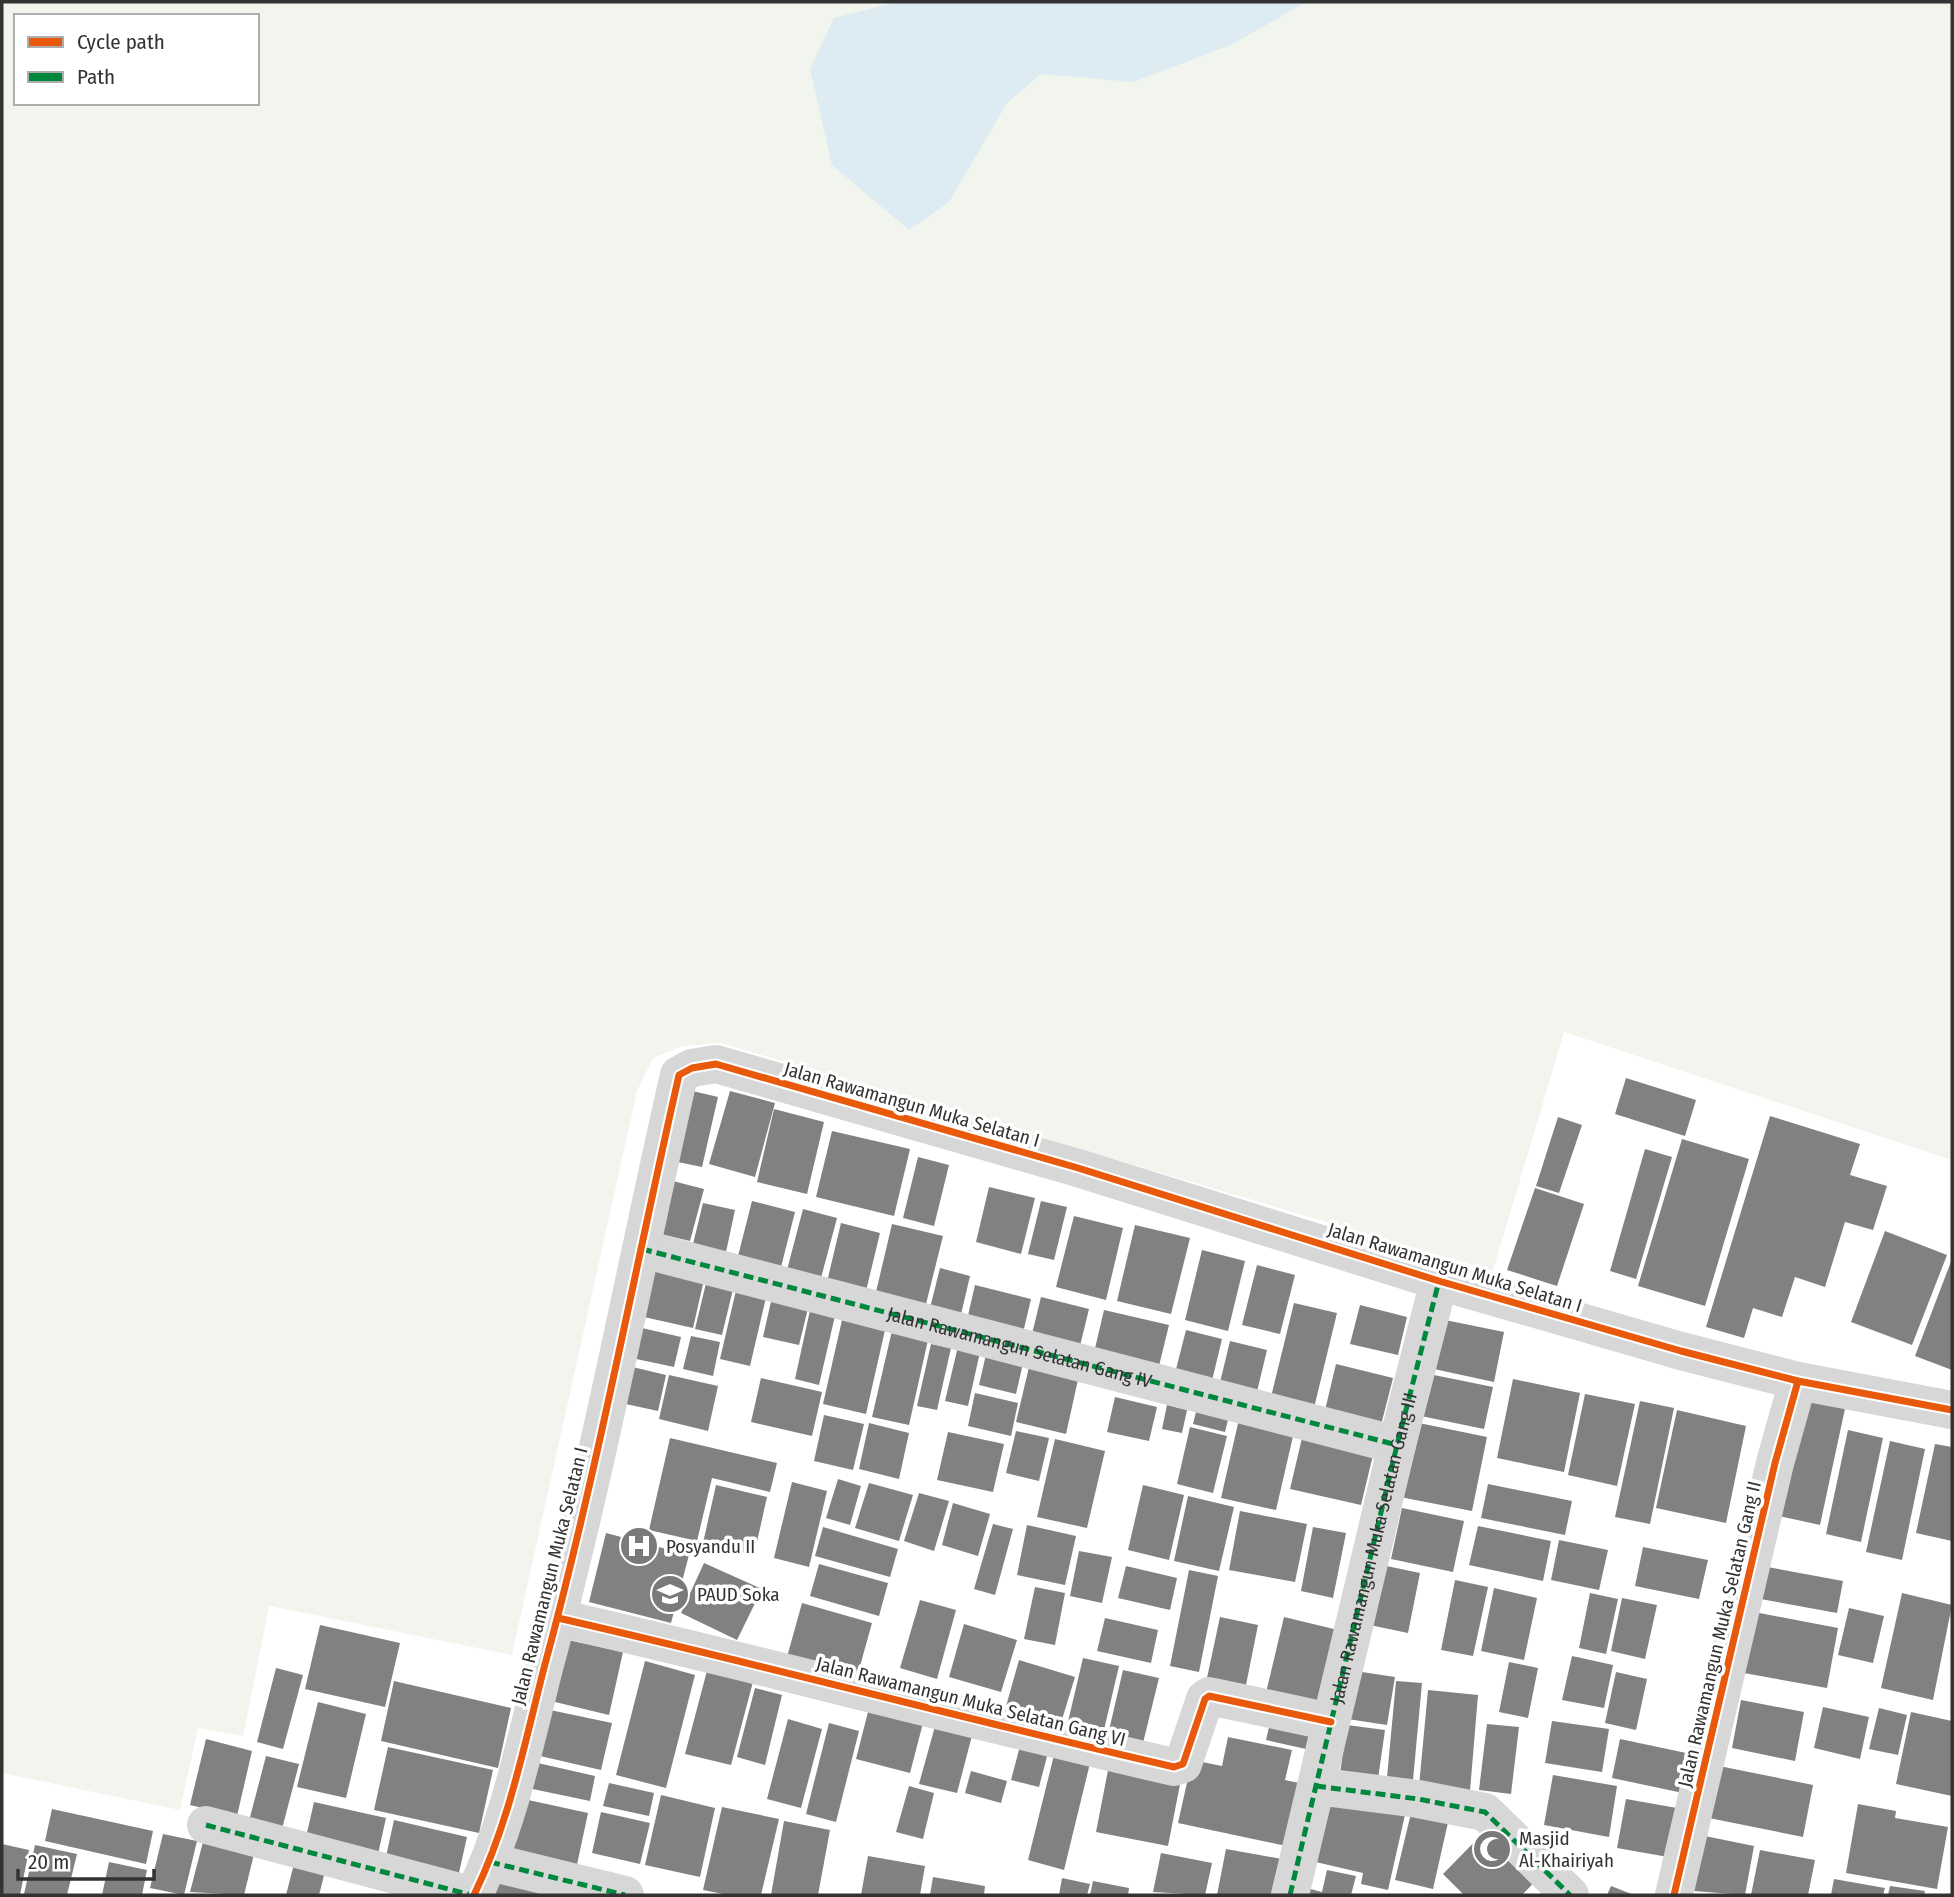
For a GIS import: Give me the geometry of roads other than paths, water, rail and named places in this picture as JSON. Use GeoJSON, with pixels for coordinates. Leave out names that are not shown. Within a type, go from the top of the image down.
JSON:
{"type":"FeatureCollection","features":[{"type":"Feature","properties":{"kind":"street","name":"Jalan Rawamangun Muka Selatan I"},"geometry":{"type":"LineString","coordinates":[[478,1884],[514,1792],[558,1618],[679,1075],[692,1068],[716,1064],[1078,1168],[1439,1281],[1681,1352],[1798,1381],[1952,1410]]}},
{"type":"Feature","properties":{"kind":"street","name":"Jalan Rawamangun Selatan Gang IV"},"geometry":{"type":"LineString","coordinates":[[642,1249],[1396,1446]]}},
{"type":"Feature","properties":{"kind":"street","name":"Jalan Rawamangun Muka Selatan Gang III"},"geometry":{"type":"LineString","coordinates":[[1290,1895],[1396,1446],[1439,1281]]}},
{"type":"Feature","properties":{"kind":"street","name":"Jalan Rawamangun Muka Selatan Gang II"},"geometry":{"type":"LineString","coordinates":[[1674,1895],[1775,1463],[1798,1381]]}},
{"type":"Feature","properties":{"kind":"street","name":"Jalan Rawamangun Muka Selatan Gang VI"},"geometry":{"type":"LineString","coordinates":[[558,1618],[1174,1767],[1183,1765],[1205,1699],[1209,1696],[1331,1722]]}},
{"type":"Feature","properties":{"kind":"street"},"geometry":{"type":"LineString","coordinates":[[1316,1786],[1418,1799],[1485,1812],[1570,1895]]}},
{"type":"Feature","properties":{"kind":"street"},"geometry":{"type":"LineString","coordinates":[[206,1825],[478,1884],[625,1895]]}},
{"type":"Feature","properties":{"kind":"place","name":"Posyandu II"},"geometry":{"type":"Point","coordinates":[639,1546]}},
{"type":"Feature","properties":{"kind":"place","name":"PAUD Soka"},"geometry":{"type":"Point","coordinates":[670,1594]}},
{"type":"Feature","properties":{"kind":"place","name":"Masjid Al-Khairiyah"},"geometry":{"type":"Point","coordinates":[1492,1849]}}]}
